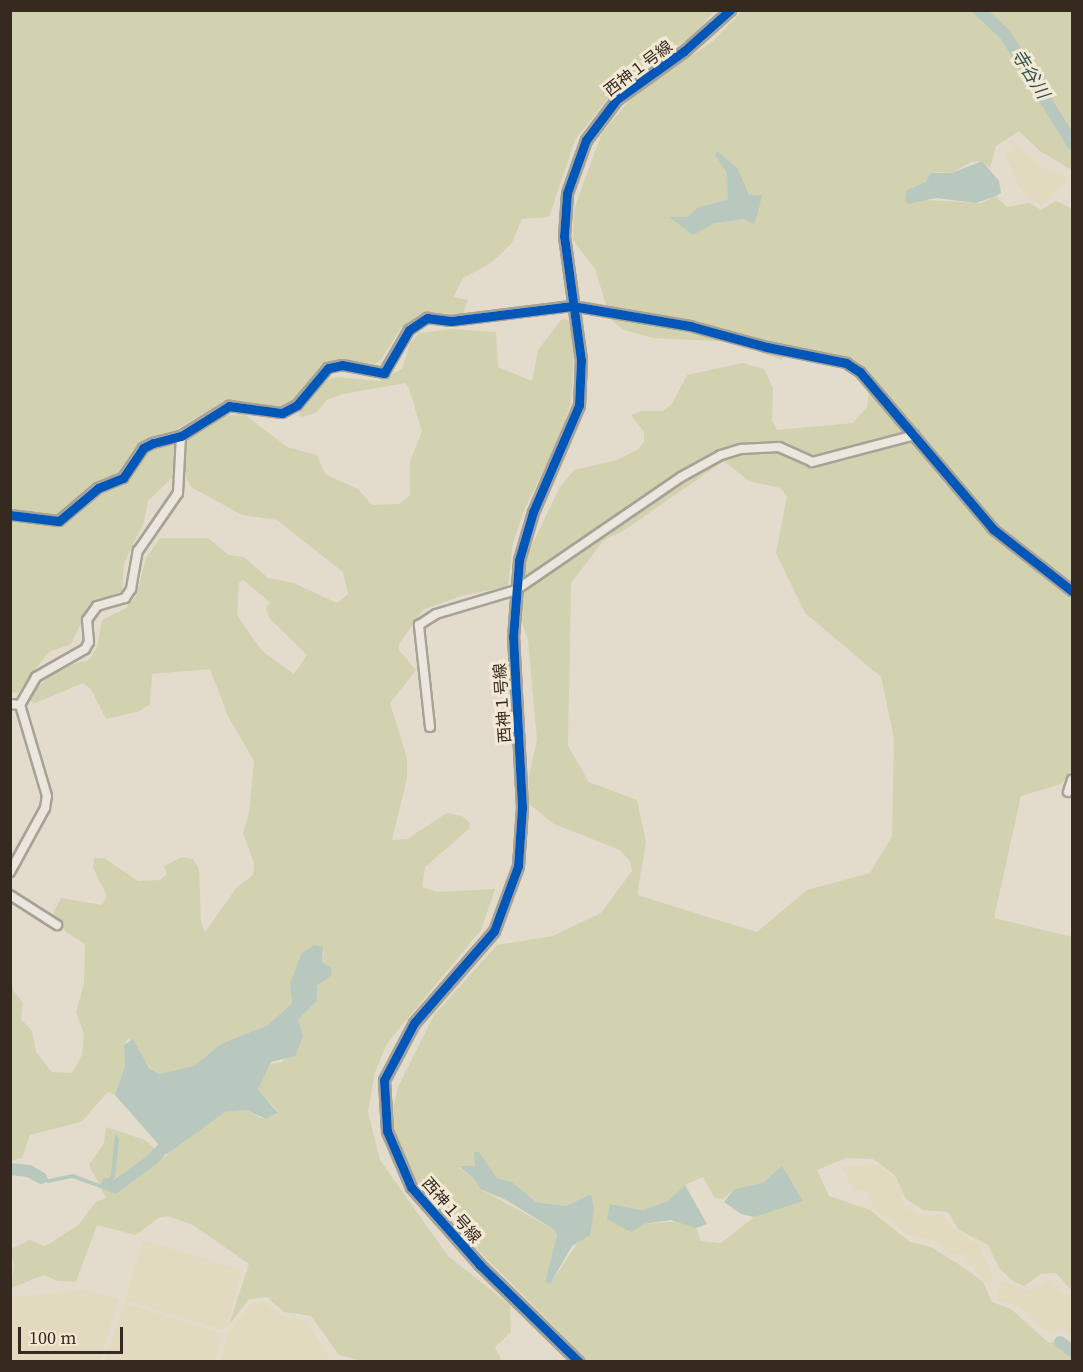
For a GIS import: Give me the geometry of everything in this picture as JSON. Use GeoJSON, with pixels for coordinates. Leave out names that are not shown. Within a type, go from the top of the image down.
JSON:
{"type":"FeatureCollection","features":[{"type":"Feature","properties":{"kind":"street","name":"西神１号線"},"geometry":{"type":"LineString","coordinates":[[579,1362],[480,1265],[411,1186],[387,1131],[384,1080],[414,1023],[494,931],[518,866],[522,807],[513,638],[516,590],[519,560],[533,512],[579,405],[581,360],[564,236],[567,203],[586,140],[617,99],[684,51],[730,10]]}},
{"type":"Feature","properties":{"kind":"street"},"geometry":{"type":"LineString","coordinates":[[10,514],[59,521],[98,488],[123,478],[143,448],[181,436],[229,406],[268,414],[293,408],[328,368],[342,366],[384,373],[409,330],[427,318],[451,321],[572,306],[690,326],[767,347],[846,363],[860,372],[993,529],[1072,591]]}},
{"type":"Feature","properties":{"kind":"street"},"geometry":{"type":"LineString","coordinates":[[430,727],[419,625],[436,614],[516,590],[681,477],[721,455],[741,449],[779,447],[812,462],[915,435]]}},
{"type":"Feature","properties":{"kind":"street"},"geometry":{"type":"LineString","coordinates":[[10,872],[45,808],[47,796],[20,705],[36,677],[85,649],[89,642],[87,620],[97,606],[125,598],[131,589],[138,551],[178,493],[181,436]]}},
{"type":"Feature","properties":{"kind":"street"},"geometry":{"type":"LineString","coordinates":[[10,704],[20,705]]}},
{"type":"Feature","properties":{"kind":"street"},"geometry":{"type":"LineString","coordinates":[[1068,792],[1072,780]]}},
{"type":"Feature","properties":{"kind":"street"},"geometry":{"type":"LineString","coordinates":[[10,895],[57,925]]}},
{"type":"Feature","properties":{"kind":"shaded area"},"geometry":{"type":"Polygon","coordinates":[[[1018,143],[1043,168],[1068,178],[1042,206],[1023,194],[1009,164],[1006,154],[1018,143]]]}},
{"type":"Feature","properties":{"kind":"shaded area"},"geometry":{"type":"Polygon","coordinates":[[[717,151],[737,168],[749,195],[762,195],[758,213],[754,224],[744,219],[714,223],[693,235],[669,217],[687,217],[699,207],[728,200],[727,173],[715,155],[717,151]]]}},
{"type":"Feature","properties":{"kind":"shaded area"},"geometry":{"type":"Polygon","coordinates":[[[982,161],[999,181],[1001,193],[996,196],[976,203],[936,198],[908,204],[905,199],[907,190],[926,182],[931,173],[952,173],[982,161]]]}},
{"type":"Feature","properties":{"kind":"shaded area"},"geometry":{"type":"Polygon","coordinates":[[[314,945],[323,947],[322,962],[331,968],[332,975],[317,986],[317,1001],[298,1020],[303,1036],[295,1056],[271,1062],[258,1089],[278,1113],[266,1119],[246,1110],[225,1112],[167,1154],[115,1095],[125,1066],[124,1045],[133,1039],[149,1068],[159,1074],[194,1066],[221,1044],[268,1025],[292,1003],[290,983],[302,953],[314,945]]]}},
{"type":"Feature","properties":{"kind":"shaded area"},"geometry":{"type":"Polygon","coordinates":[[[115,1134],[119,1139],[115,1177],[103,1189],[72,1178],[48,1183],[26,1173],[28,1168],[49,1179],[73,1174],[102,1185],[111,1176],[115,1134]]]}},
{"type":"Feature","properties":{"kind":"shaded area"},"geometry":{"type":"Polygon","coordinates":[[[474,1152],[479,1152],[497,1178],[512,1182],[536,1202],[566,1206],[591,1194],[594,1209],[590,1235],[572,1246],[550,1284],[545,1282],[557,1235],[555,1230],[506,1200],[480,1189],[475,1180],[459,1166],[475,1166],[474,1152]]]}},
{"type":"Feature","properties":{"kind":"shaded area"},"geometry":{"type":"Polygon","coordinates":[[[878,1164],[901,1184],[903,1204],[909,1209],[920,1215],[943,1215],[953,1228],[979,1245],[994,1280],[987,1284],[964,1255],[947,1252],[935,1241],[906,1234],[874,1209],[866,1190],[854,1192],[842,1167],[878,1164]]]}},
{"type":"Feature","properties":{"kind":"shaded area"},"geometry":{"type":"Polygon","coordinates":[[[782,1166],[803,1201],[754,1217],[741,1214],[724,1202],[734,1189],[763,1183],[782,1166]]]}},
{"type":"Feature","properties":{"kind":"shaded area"},"geometry":{"type":"Polygon","coordinates":[[[685,1185],[707,1224],[696,1228],[671,1220],[644,1224],[631,1232],[607,1219],[610,1204],[643,1210],[668,1201],[685,1185]]]}},
{"type":"Feature","properties":{"kind":"shaded area"},"geometry":{"type":"Polygon","coordinates":[[[143,1240],[242,1270],[226,1328],[222,1330],[125,1300],[143,1240]]]}},
{"type":"Feature","properties":{"kind":"shaded area"},"geometry":{"type":"Polygon","coordinates":[[[1047,1279],[1072,1298],[1072,1336],[1060,1327],[1053,1333],[1046,1331],[1018,1306],[996,1300],[1001,1281],[1032,1291],[1047,1279]]]}},
{"type":"Feature","properties":{"kind":"shaded area"},"geometry":{"type":"Polygon","coordinates":[[[85,1290],[119,1299],[100,1361],[11,1361],[11,1297],[85,1290]]]}},
{"type":"Feature","properties":{"kind":"shaded area"},"geometry":{"type":"Polygon","coordinates":[[[262,1300],[283,1316],[307,1321],[331,1361],[220,1361],[228,1333],[251,1303],[262,1300]]]}},
{"type":"Feature","properties":{"kind":"shaded area"},"geometry":{"type":"Polygon","coordinates":[[[125,1303],[222,1334],[216,1361],[105,1361],[125,1303]]]}},
{"type":"Feature","properties":{"kind":"green space"},"geometry":{"type":"Polygon","coordinates":[[[11,11],[715,11],[693,35],[618,86],[575,140],[549,217],[522,219],[512,243],[490,264],[463,278],[453,297],[468,300],[463,314],[422,312],[401,328],[380,361],[375,364],[342,359],[322,365],[291,402],[277,409],[228,400],[177,429],[173,477],[148,501],[144,522],[124,563],[122,591],[90,604],[71,644],[49,652],[18,692],[11,693],[11,11]]]}},
{"type":"Feature","properties":{"kind":"green space"},"geometry":{"type":"Polygon","coordinates":[[[742,11],[1072,11],[1072,170],[1040,151],[1019,131],[996,146],[990,168],[982,161],[971,162],[952,173],[936,172],[926,182],[907,190],[924,200],[981,203],[996,196],[1007,207],[1029,203],[1041,210],[1056,201],[1072,209],[1072,769],[1061,784],[1021,796],[994,918],[1072,937],[1072,1291],[1056,1273],[1041,1274],[1024,1286],[1014,1282],[999,1268],[988,1245],[959,1230],[948,1212],[923,1210],[906,1199],[895,1175],[873,1159],[846,1158],[817,1170],[829,1196],[870,1210],[910,1242],[931,1247],[966,1269],[983,1282],[992,1302],[1011,1309],[1049,1343],[1063,1340],[1072,1347],[1072,1361],[589,1361],[471,1243],[405,1167],[391,1119],[398,1087],[434,1015],[497,945],[553,936],[601,913],[632,871],[630,861],[620,850],[554,824],[528,803],[529,775],[537,740],[528,640],[518,610],[523,563],[560,487],[574,470],[617,460],[637,450],[644,442],[644,432],[631,415],[641,411],[663,411],[672,404],[687,375],[743,363],[764,369],[773,388],[772,420],[777,430],[853,423],[867,407],[871,377],[853,364],[794,348],[781,360],[734,342],[653,338],[624,330],[611,320],[595,269],[573,240],[574,209],[602,133],[632,97],[713,41],[742,11]],[[724,461],[623,531],[604,540],[571,583],[568,746],[589,782],[637,800],[646,842],[637,895],[757,932],[807,890],[870,873],[892,836],[894,738],[881,677],[805,613],[776,553],[787,496],[780,488],[749,481],[724,461]],[[479,1152],[475,1166],[459,1167],[475,1180],[480,1189],[555,1230],[557,1235],[545,1282],[550,1284],[580,1239],[591,1194],[566,1206],[536,1202],[512,1182],[497,1178],[479,1152]],[[782,1167],[763,1183],[734,1189],[723,1199],[715,1198],[703,1177],[685,1185],[668,1201],[643,1210],[611,1204],[644,1224],[681,1221],[696,1228],[701,1241],[721,1243],[754,1217],[802,1201],[782,1167]]]}},
{"type":"Feature","properties":{"kind":"green space"},"geometry":{"type":"Polygon","coordinates":[[[566,319],[570,322],[574,354],[571,402],[558,442],[525,508],[513,543],[508,586],[461,596],[423,610],[399,644],[399,650],[416,670],[390,703],[407,758],[407,778],[392,840],[407,839],[447,813],[462,816],[470,823],[469,829],[425,867],[422,887],[437,892],[495,889],[481,930],[388,1042],[375,1072],[368,1112],[380,1160],[448,1256],[510,1305],[511,1332],[495,1347],[502,1361],[362,1361],[339,1355],[311,1316],[284,1312],[267,1297],[249,1299],[229,1325],[249,1264],[193,1225],[168,1216],[158,1218],[136,1235],[97,1225],[76,1282],[58,1281],[44,1275],[11,1288],[14,1266],[11,1249],[30,1240],[44,1246],[49,1244],[78,1225],[96,1202],[106,1198],[89,1165],[104,1143],[106,1127],[145,1140],[165,1157],[182,1139],[225,1112],[246,1110],[263,1119],[276,1115],[278,1111],[258,1089],[269,1064],[282,1062],[302,1036],[298,1020],[317,1001],[315,989],[333,972],[322,962],[324,951],[311,946],[290,983],[292,1003],[268,1025],[221,1044],[194,1066],[159,1074],[150,1068],[129,1038],[124,1045],[125,1066],[115,1095],[108,1092],[81,1122],[30,1135],[22,1158],[11,1161],[11,974],[13,990],[23,1003],[21,1019],[32,1031],[36,1052],[52,1072],[72,1073],[82,1055],[84,1034],[76,1013],[84,983],[85,944],[66,932],[53,913],[61,898],[102,905],[107,896],[93,868],[94,858],[104,858],[138,881],[160,880],[167,874],[164,866],[182,857],[193,859],[199,869],[201,923],[205,932],[237,887],[253,875],[254,863],[243,833],[249,813],[254,761],[228,716],[210,669],[152,674],[150,704],[140,711],[106,719],[91,689],[83,683],[36,703],[30,701],[34,691],[58,668],[89,660],[97,647],[102,620],[126,608],[136,596],[146,558],[160,538],[208,538],[229,555],[244,557],[268,578],[294,583],[337,603],[348,594],[343,572],[277,520],[242,515],[191,487],[183,473],[183,445],[197,429],[221,416],[244,414],[287,447],[317,455],[325,474],[358,489],[372,505],[399,504],[410,495],[410,461],[422,432],[409,388],[405,383],[343,394],[327,400],[316,413],[301,417],[299,412],[322,382],[337,377],[379,381],[402,369],[410,343],[419,333],[451,329],[496,332],[498,367],[532,381],[538,350],[561,320],[566,319]],[[243,580],[239,583],[237,614],[241,621],[262,651],[294,674],[307,655],[269,618],[266,607],[270,602],[243,580]]]}},
{"type":"Feature","properties":{"kind":"waterway","name":"寺谷川"},"geometry":{"type":"LineString","coordinates":[[979,10],[1005,34],[1072,143]]}},
{"type":"Feature","properties":{"kind":"waterway"},"geometry":{"type":"LineString","coordinates":[[107,1184],[115,1187],[153,1159],[171,1139]]}},
{"type":"Feature","properties":{"kind":"waterway"},"geometry":{"type":"LineString","coordinates":[[10,1169],[29,1171],[41,1178]]}},
{"type":"Feature","properties":{"kind":"waterway"},"geometry":{"type":"LineString","coordinates":[[1060,1342],[1072,1351]]}},
{"type":"Feature","properties":{"kind":"cycle path"},"geometry":{"type":"LineString","coordinates":[[579,1362],[480,1265],[411,1187],[387,1131],[384,1080],[414,1023],[494,931],[518,866],[522,807],[513,637],[519,560],[533,512],[579,405],[581,360],[564,236],[567,193],[586,140],[617,99],[684,51],[730,10]]}},
{"type":"Feature","properties":{"kind":"cycle path"},"geometry":{"type":"LineString","coordinates":[[10,515],[59,521],[98,488],[123,478],[143,448],[181,436],[229,406],[282,413],[297,405],[328,368],[342,365],[384,373],[409,330],[427,318],[451,321],[572,306],[690,326],[767,347],[846,363],[860,372],[993,529],[1072,591]]}}]}
